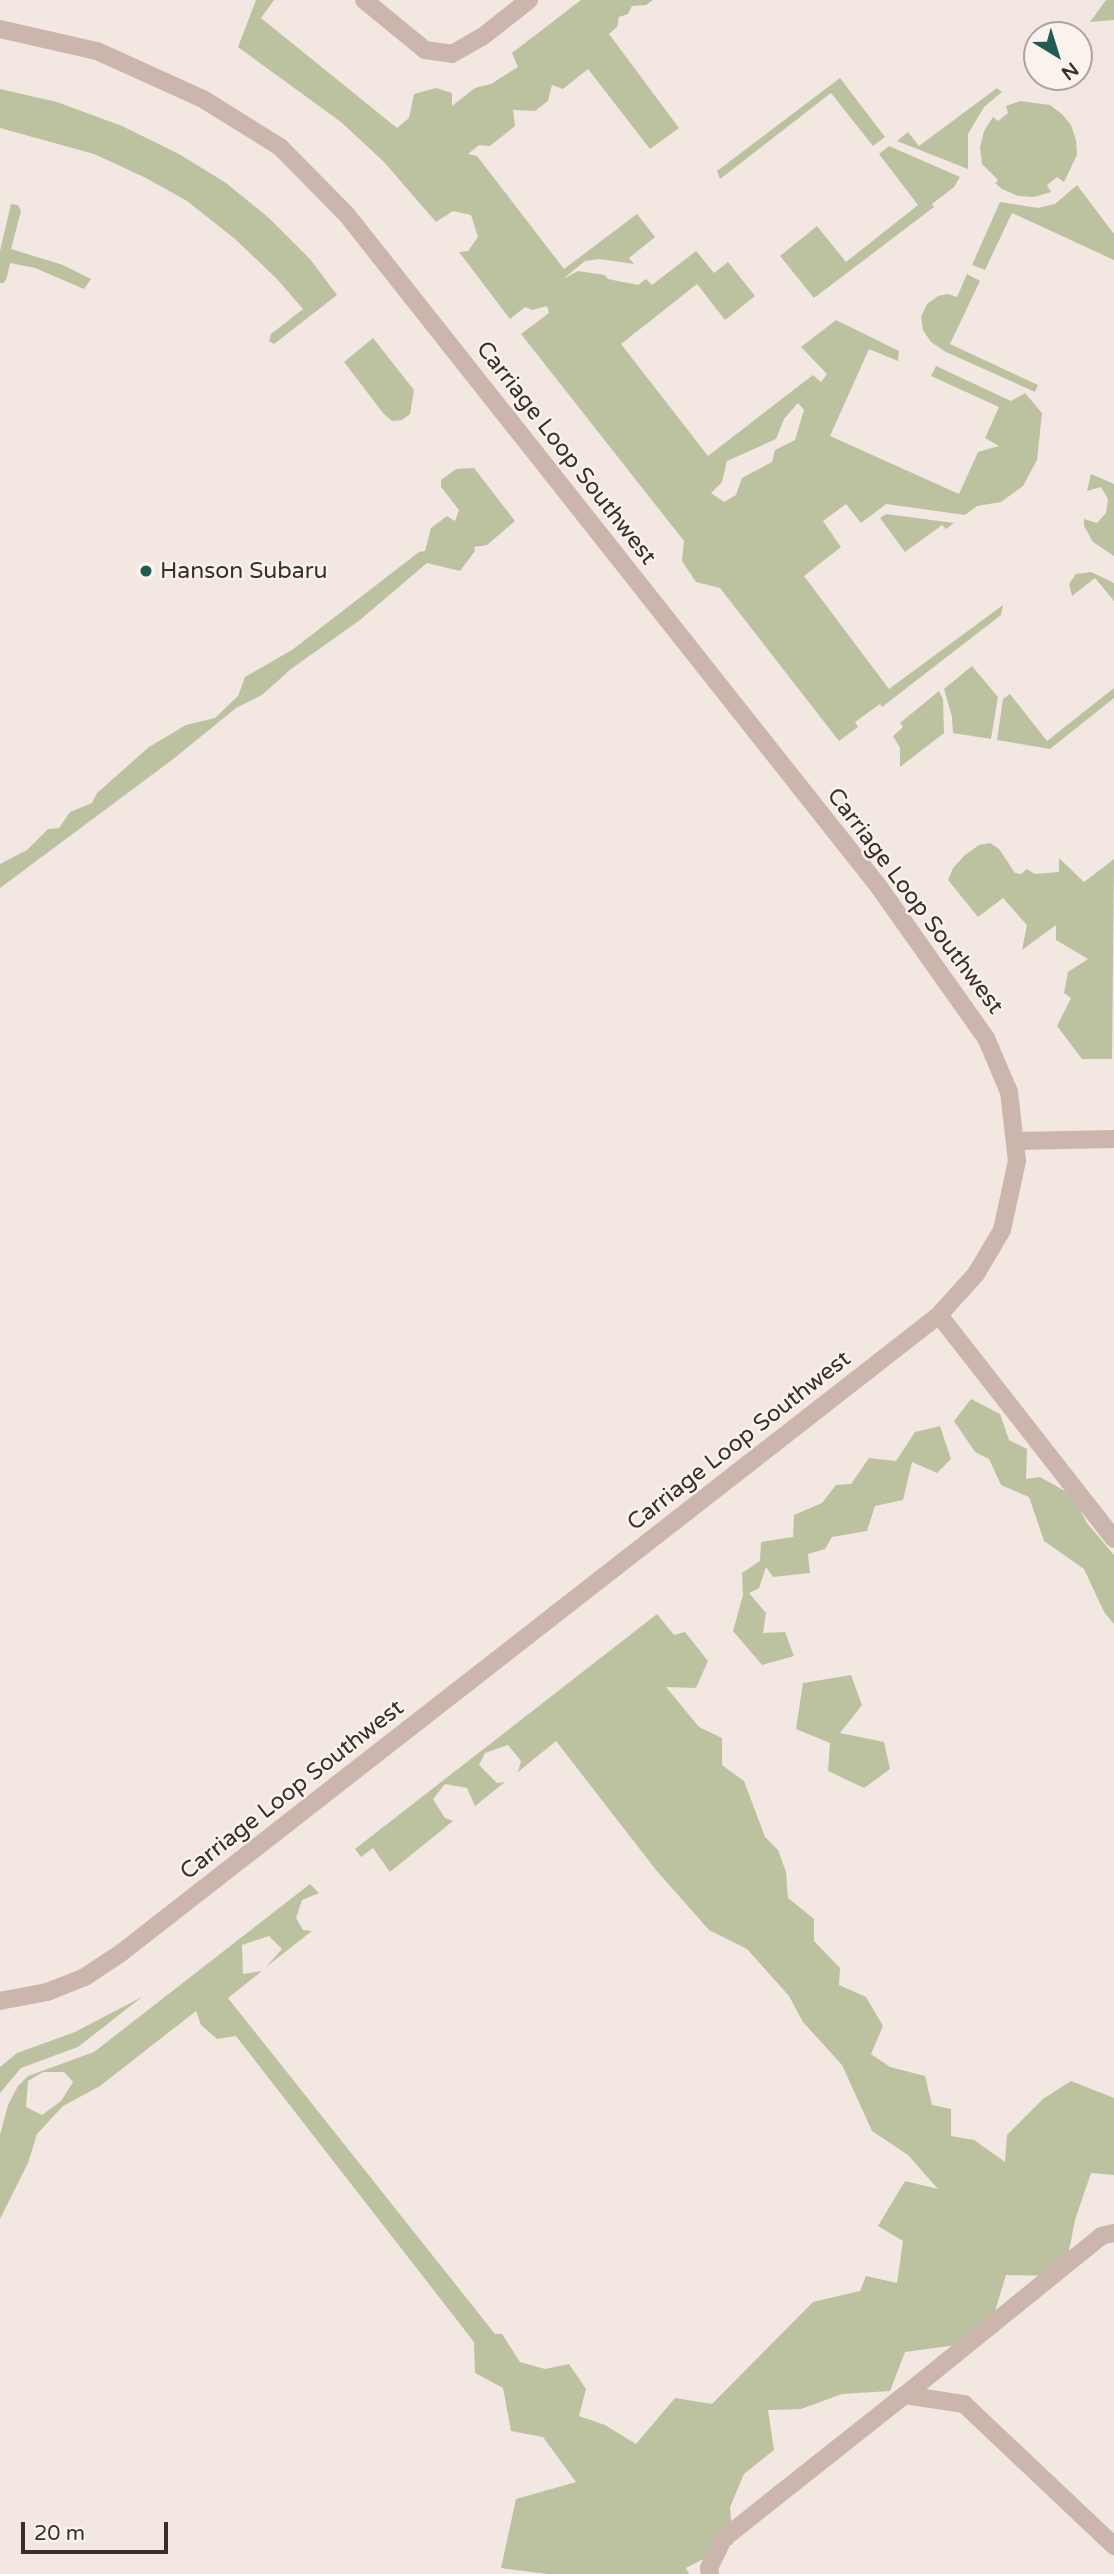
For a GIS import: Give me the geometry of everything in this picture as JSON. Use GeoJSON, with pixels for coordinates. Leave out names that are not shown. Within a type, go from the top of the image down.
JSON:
{"type":"FeatureCollection","features":[{"type":"Feature","properties":{"kind":"street"},"geometry":{"type":"LineString","coordinates":[[364,0],[425,50],[452,54],[482,37],[529,0]]}},
{"type":"Feature","properties":{"kind":"street","name":"Carriage Loop Southwest"},"geometry":{"type":"LineString","coordinates":[[0,29],[97,51],[203,99],[280,148],[347,215],[887,898],[986,1038],[1009,1092],[1017,1161],[1002,1230],[976,1274],[939,1315],[121,1953],[85,1977],[47,1992],[0,2001]]}},
{"type":"Feature","properties":{"kind":"street"},"geometry":{"type":"LineString","coordinates":[[1015,1141],[1114,1139]]}},
{"type":"Feature","properties":{"kind":"street"},"geometry":{"type":"LineString","coordinates":[[939,1315],[1114,1539]]}},
{"type":"Feature","properties":{"kind":"street"},"geometry":{"type":"LineString","coordinates":[[710,2574],[709,2568],[723,2539],[1101,2236],[1114,2233]]}},
{"type":"Feature","properties":{"kind":"street"},"geometry":{"type":"LineString","coordinates":[[905,2395],[964,2404],[1114,2546]]}},
{"type":"Feature","properties":{"kind":"green space"},"geometry":{"type":"Polygon","coordinates":[[[256,0],[274,0],[261,18],[397,128],[409,118],[414,94],[436,88],[452,93],[452,106],[475,88],[491,84],[518,67],[512,53],[581,0],[653,0],[646,5],[632,6],[628,14],[619,17],[617,27],[609,34],[679,128],[650,149],[588,69],[563,89],[552,85],[548,101],[535,111],[513,110],[515,126],[490,146],[479,145],[468,154],[477,156],[564,269],[637,214],[655,237],[629,258],[634,264],[599,259],[585,261],[563,279],[578,271],[605,275],[608,279],[638,285],[646,279],[652,285],[696,251],[714,273],[728,262],[755,296],[725,320],[697,284],[621,344],[708,456],[813,375],[821,382],[827,374],[801,347],[836,320],[899,351],[898,361],[869,349],[830,436],[959,494],[978,452],[999,446],[985,438],[999,407],[931,376],[936,366],[1011,401],[1025,393],[1042,413],[1037,460],[1023,486],[1001,502],[977,506],[965,515],[886,504],[861,523],[846,504],[823,521],[841,547],[804,576],[889,689],[1003,605],[1001,615],[882,707],[880,704],[855,722],[858,727],[839,741],[720,588],[696,582],[682,561],[684,541],[521,334],[549,313],[547,306],[532,310],[525,307],[510,319],[459,252],[468,251],[478,237],[471,215],[453,211],[436,222],[384,162],[341,122],[238,47],[256,0]],[[798,403],[784,419],[776,439],[727,461],[722,482],[711,493],[724,502],[736,495],[742,478],[772,462],[775,450],[795,440],[804,410],[798,403]]]}},
{"type":"Feature","properties":{"kind":"green space"},"geometry":{"type":"Polygon","coordinates":[[[1106,0],[1114,0],[1114,20],[1091,21],[1106,0]]]}},
{"type":"Feature","properties":{"kind":"green space"},"geometry":{"type":"Polygon","coordinates":[[[840,78],[885,137],[873,146],[831,93],[720,179],[717,171],[840,78]]]}},
{"type":"Feature","properties":{"kind":"green space"},"geometry":{"type":"Polygon","coordinates":[[[997,88],[1002,92],[984,107],[968,134],[968,169],[897,141],[908,132],[919,146],[997,88]]]}},
{"type":"Feature","properties":{"kind":"green space"},"geometry":{"type":"Polygon","coordinates":[[[0,89],[57,102],[122,126],[179,154],[226,183],[269,218],[310,259],[337,295],[274,344],[269,341],[271,334],[303,309],[277,279],[235,239],[187,201],[144,177],[94,154],[0,128],[0,89]]]}},
{"type":"Feature","properties":{"kind":"green space"},"geometry":{"type":"Polygon","coordinates":[[[1020,101],[1050,105],[1071,125],[1076,140],[1077,155],[1064,182],[1057,177],[1047,185],[1051,192],[1034,197],[1018,196],[1002,189],[995,183],[998,180],[982,164],[980,147],[984,131],[993,117],[998,121],[1008,113],[1006,106],[1020,101]]]}},
{"type":"Feature","properties":{"kind":"green space"},"geometry":{"type":"Polygon","coordinates":[[[889,146],[960,177],[954,187],[932,204],[934,207],[814,298],[780,256],[817,226],[846,262],[918,205],[879,154],[889,146]]]}},
{"type":"Feature","properties":{"kind":"green space"},"geometry":{"type":"Polygon","coordinates":[[[1077,185],[1114,234],[1114,260],[1012,213],[985,270],[972,265],[1000,202],[1038,208],[1055,204],[1077,185]]]}},
{"type":"Feature","properties":{"kind":"green space"},"geometry":{"type":"Polygon","coordinates":[[[11,204],[18,205],[21,211],[11,249],[63,265],[91,279],[84,289],[35,268],[10,263],[4,283],[0,283],[0,251],[11,204]]]}},
{"type":"Feature","properties":{"kind":"green space"},"geometry":{"type":"Polygon","coordinates":[[[967,274],[980,281],[950,344],[1038,385],[1035,392],[946,352],[931,342],[923,330],[921,317],[927,304],[938,296],[948,294],[957,297],[967,274]]]}},
{"type":"Feature","properties":{"kind":"green space"},"geometry":{"type":"Polygon","coordinates":[[[373,338],[414,390],[410,414],[402,420],[392,421],[383,413],[344,362],[373,338]]]}},
{"type":"Feature","properties":{"kind":"green space"},"geometry":{"type":"Polygon","coordinates":[[[474,468],[515,521],[487,545],[474,547],[475,551],[460,571],[427,563],[360,620],[291,669],[262,695],[236,708],[172,760],[0,888],[0,864],[27,850],[48,829],[59,828],[70,812],[92,803],[97,793],[149,747],[186,725],[215,718],[238,696],[245,677],[292,650],[419,552],[425,551],[431,528],[447,516],[455,521],[459,510],[441,487],[441,480],[456,469],[474,468]]]}},
{"type":"Feature","properties":{"kind":"green space"},"geometry":{"type":"Polygon","coordinates":[[[1091,474],[1114,484],[1114,556],[1093,542],[1084,526],[1084,519],[1097,523],[1106,513],[1108,499],[1101,487],[1087,491],[1091,474]]]}},
{"type":"Feature","properties":{"kind":"green space"},"geometry":{"type":"Polygon","coordinates":[[[886,514],[954,523],[946,529],[942,525],[905,552],[880,518],[886,514]]]}},
{"type":"Feature","properties":{"kind":"green space"},"geometry":{"type":"Polygon","coordinates":[[[1091,572],[1114,583],[1114,601],[1095,578],[1072,596],[1069,584],[1076,574],[1091,572]]]}},
{"type":"Feature","properties":{"kind":"green space"},"geometry":{"type":"Polygon","coordinates":[[[972,666],[998,697],[991,739],[953,733],[952,717],[944,689],[972,666]]]}},
{"type":"Feature","properties":{"kind":"green space"},"geometry":{"type":"Polygon","coordinates":[[[1114,688],[1114,698],[1050,749],[997,740],[1003,699],[1010,694],[1047,741],[1114,688]]]}},
{"type":"Feature","properties":{"kind":"green space"},"geometry":{"type":"Polygon","coordinates":[[[939,691],[943,699],[944,733],[900,767],[900,748],[893,736],[903,727],[900,723],[939,691]]]}},
{"type":"Feature","properties":{"kind":"green space"},"geometry":{"type":"Polygon","coordinates":[[[990,843],[999,849],[1015,873],[1021,874],[1027,869],[1035,874],[1059,872],[1059,858],[1084,882],[1114,859],[1112,1059],[1082,1059],[1057,1026],[1071,998],[1064,993],[1068,972],[1088,959],[1056,940],[1056,925],[1022,950],[1027,925],[1003,898],[978,917],[948,880],[953,868],[965,855],[979,845],[990,843]]]}},
{"type":"Feature","properties":{"kind":"green space"},"geometry":{"type":"Polygon","coordinates":[[[971,1399],[1000,1414],[1009,1440],[1027,1449],[1026,1479],[1040,1477],[1072,1495],[1087,1523],[1114,1555],[1114,1624],[1104,1612],[1084,1569],[1044,1541],[1029,1497],[1001,1485],[989,1459],[975,1452],[954,1421],[971,1399]]]}},
{"type":"Feature","properties":{"kind":"green space"},"geometry":{"type":"Polygon","coordinates":[[[940,1426],[951,1459],[937,1473],[912,1462],[903,1500],[875,1506],[867,1531],[832,1537],[825,1549],[808,1554],[810,1573],[773,1577],[766,1567],[759,1588],[749,1593],[766,1613],[763,1633],[785,1632],[794,1656],[762,1665],[733,1631],[743,1595],[742,1573],[760,1561],[761,1542],[793,1537],[794,1515],[822,1503],[836,1485],[851,1484],[869,1458],[896,1461],[915,1432],[940,1426]]]}},
{"type":"Feature","properties":{"kind":"green space"},"geometry":{"type":"Polygon","coordinates":[[[657,1614],[674,1635],[685,1632],[708,1661],[696,1688],[666,1687],[699,1727],[722,1738],[722,1765],[744,1781],[765,1837],[778,1850],[786,1872],[788,1898],[814,1919],[814,1941],[840,1968],[839,1985],[866,1997],[883,2026],[871,2054],[890,2067],[925,2076],[932,2105],[951,2109],[951,2136],[974,2140],[1005,2162],[1007,2135],[1043,2099],[1071,2081],[1114,2098],[1114,2175],[1091,2173],[1075,2220],[1064,2276],[1006,2275],[986,2341],[905,2352],[890,2391],[842,2394],[801,2409],[768,2410],[774,2450],[744,2474],[730,2507],[733,2544],[686,2568],[689,2574],[548,2574],[501,2568],[516,2499],[576,2482],[543,2437],[511,2431],[503,2388],[475,2373],[474,2342],[236,2036],[217,2039],[201,2025],[196,2011],[100,2086],[63,2106],[37,2134],[28,2163],[0,2219],[0,2135],[8,2105],[18,2086],[28,2076],[94,2052],[310,1884],[319,1893],[302,1900],[296,1918],[303,1930],[312,1931],[266,1967],[282,1949],[269,1936],[242,1945],[243,1974],[262,1971],[228,1998],[495,2334],[502,2334],[520,2362],[545,2369],[569,2364],[586,2389],[579,2416],[605,2425],[636,2444],[675,2398],[712,2404],[813,2302],[860,2291],[866,2276],[897,2283],[903,2241],[878,2226],[905,2181],[938,2189],[908,2155],[872,2131],[842,2065],[803,2022],[789,1996],[747,1949],[709,1930],[656,1870],[556,1741],[518,1772],[521,1761],[508,1745],[485,1753],[479,1765],[497,1783],[505,1782],[475,1806],[467,1788],[445,1784],[433,1799],[445,1818],[453,1821],[390,1872],[373,1848],[361,1857],[355,1849],[657,1614]],[[43,2072],[28,2081],[26,2107],[42,2115],[61,2101],[73,2082],[64,2072],[43,2072]]]}},
{"type":"Feature","properties":{"kind":"green space"},"geometry":{"type":"Polygon","coordinates":[[[851,1675],[862,1705],[840,1733],[884,1742],[890,1769],[864,1788],[828,1771],[830,1743],[796,1729],[803,1683],[851,1675]]]}},
{"type":"Feature","properties":{"kind":"green space"},"geometry":{"type":"Polygon","coordinates":[[[142,1997],[78,2047],[21,2068],[0,2093],[0,2067],[17,2053],[75,2032],[142,1997]]]}},
{"type":"Feature","properties":{"kind":"place","name":"Hanson Subaru"},"geometry":{"type":"Point","coordinates":[146,571]}}]}
